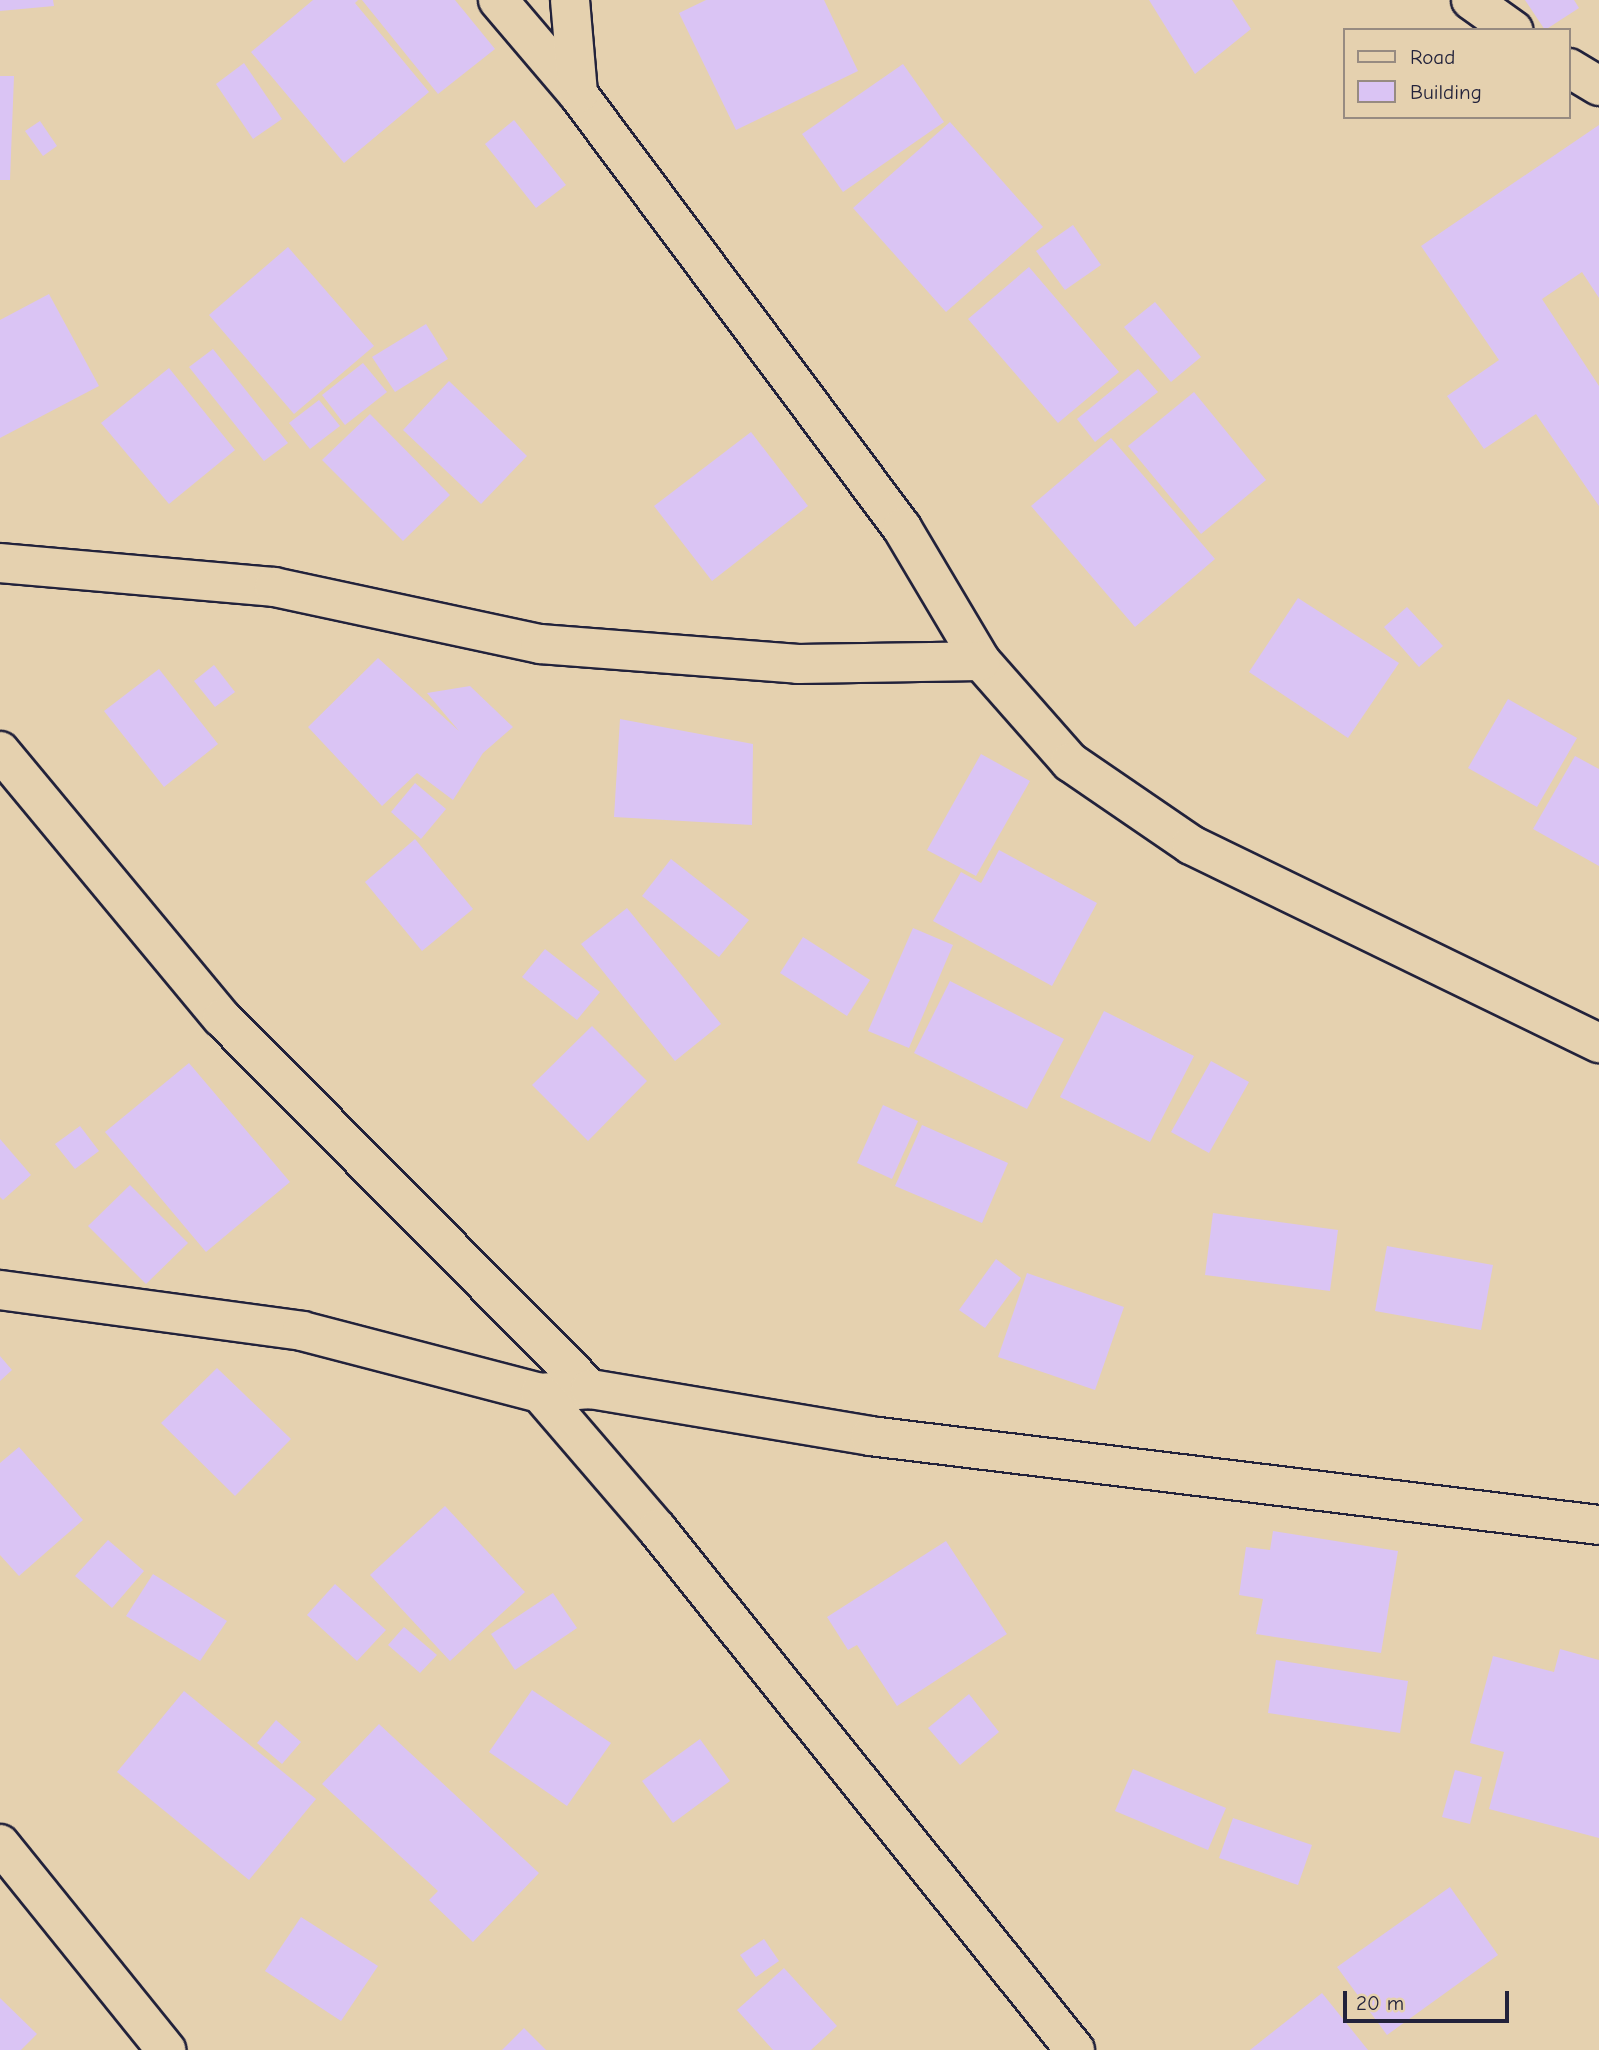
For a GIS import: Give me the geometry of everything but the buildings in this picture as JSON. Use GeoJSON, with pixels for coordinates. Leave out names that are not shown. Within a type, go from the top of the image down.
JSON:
{"type":"FeatureCollection","features":[{"type":"Feature","properties":{"kind":"street"},"geometry":{"type":"LineString","coordinates":[[498,0],[578,94],[902,528],[981,661],[1070,762],[1191,845],[1599,1044]]}},
{"type":"Feature","properties":{"kind":"street"},"geometry":{"type":"LineString","coordinates":[[569,0],[578,94]]}},
{"type":"Feature","properties":{"kind":"street"},"geometry":{"type":"LineString","coordinates":[[1471,0],[1510,28]]}},
{"type":"Feature","properties":{"kind":"street"},"geometry":{"type":"LineString","coordinates":[[1571,69],[1599,86]]}},
{"type":"Feature","properties":{"kind":"street"},"geometry":{"type":"LineString","coordinates":[[0,563],[274,587],[540,644],[798,664],[981,661]]}},
{"type":"Feature","properties":{"kind":"street"},"geometry":{"type":"LineString","coordinates":[[0,751],[222,1018],[590,1389]]}},
{"type":"Feature","properties":{"kind":"street"},"geometry":{"type":"LineString","coordinates":[[0,1290],[302,1331],[540,1393],[590,1389],[870,1436],[1599,1525]]}},
{"type":"Feature","properties":{"kind":"street"},"geometry":{"type":"LineString","coordinates":[[540,1393],[657,1529],[1075,2050]]}},
{"type":"Feature","properties":{"kind":"street"},"geometry":{"type":"LineString","coordinates":[[0,1844],[166,2050]]}}]}
